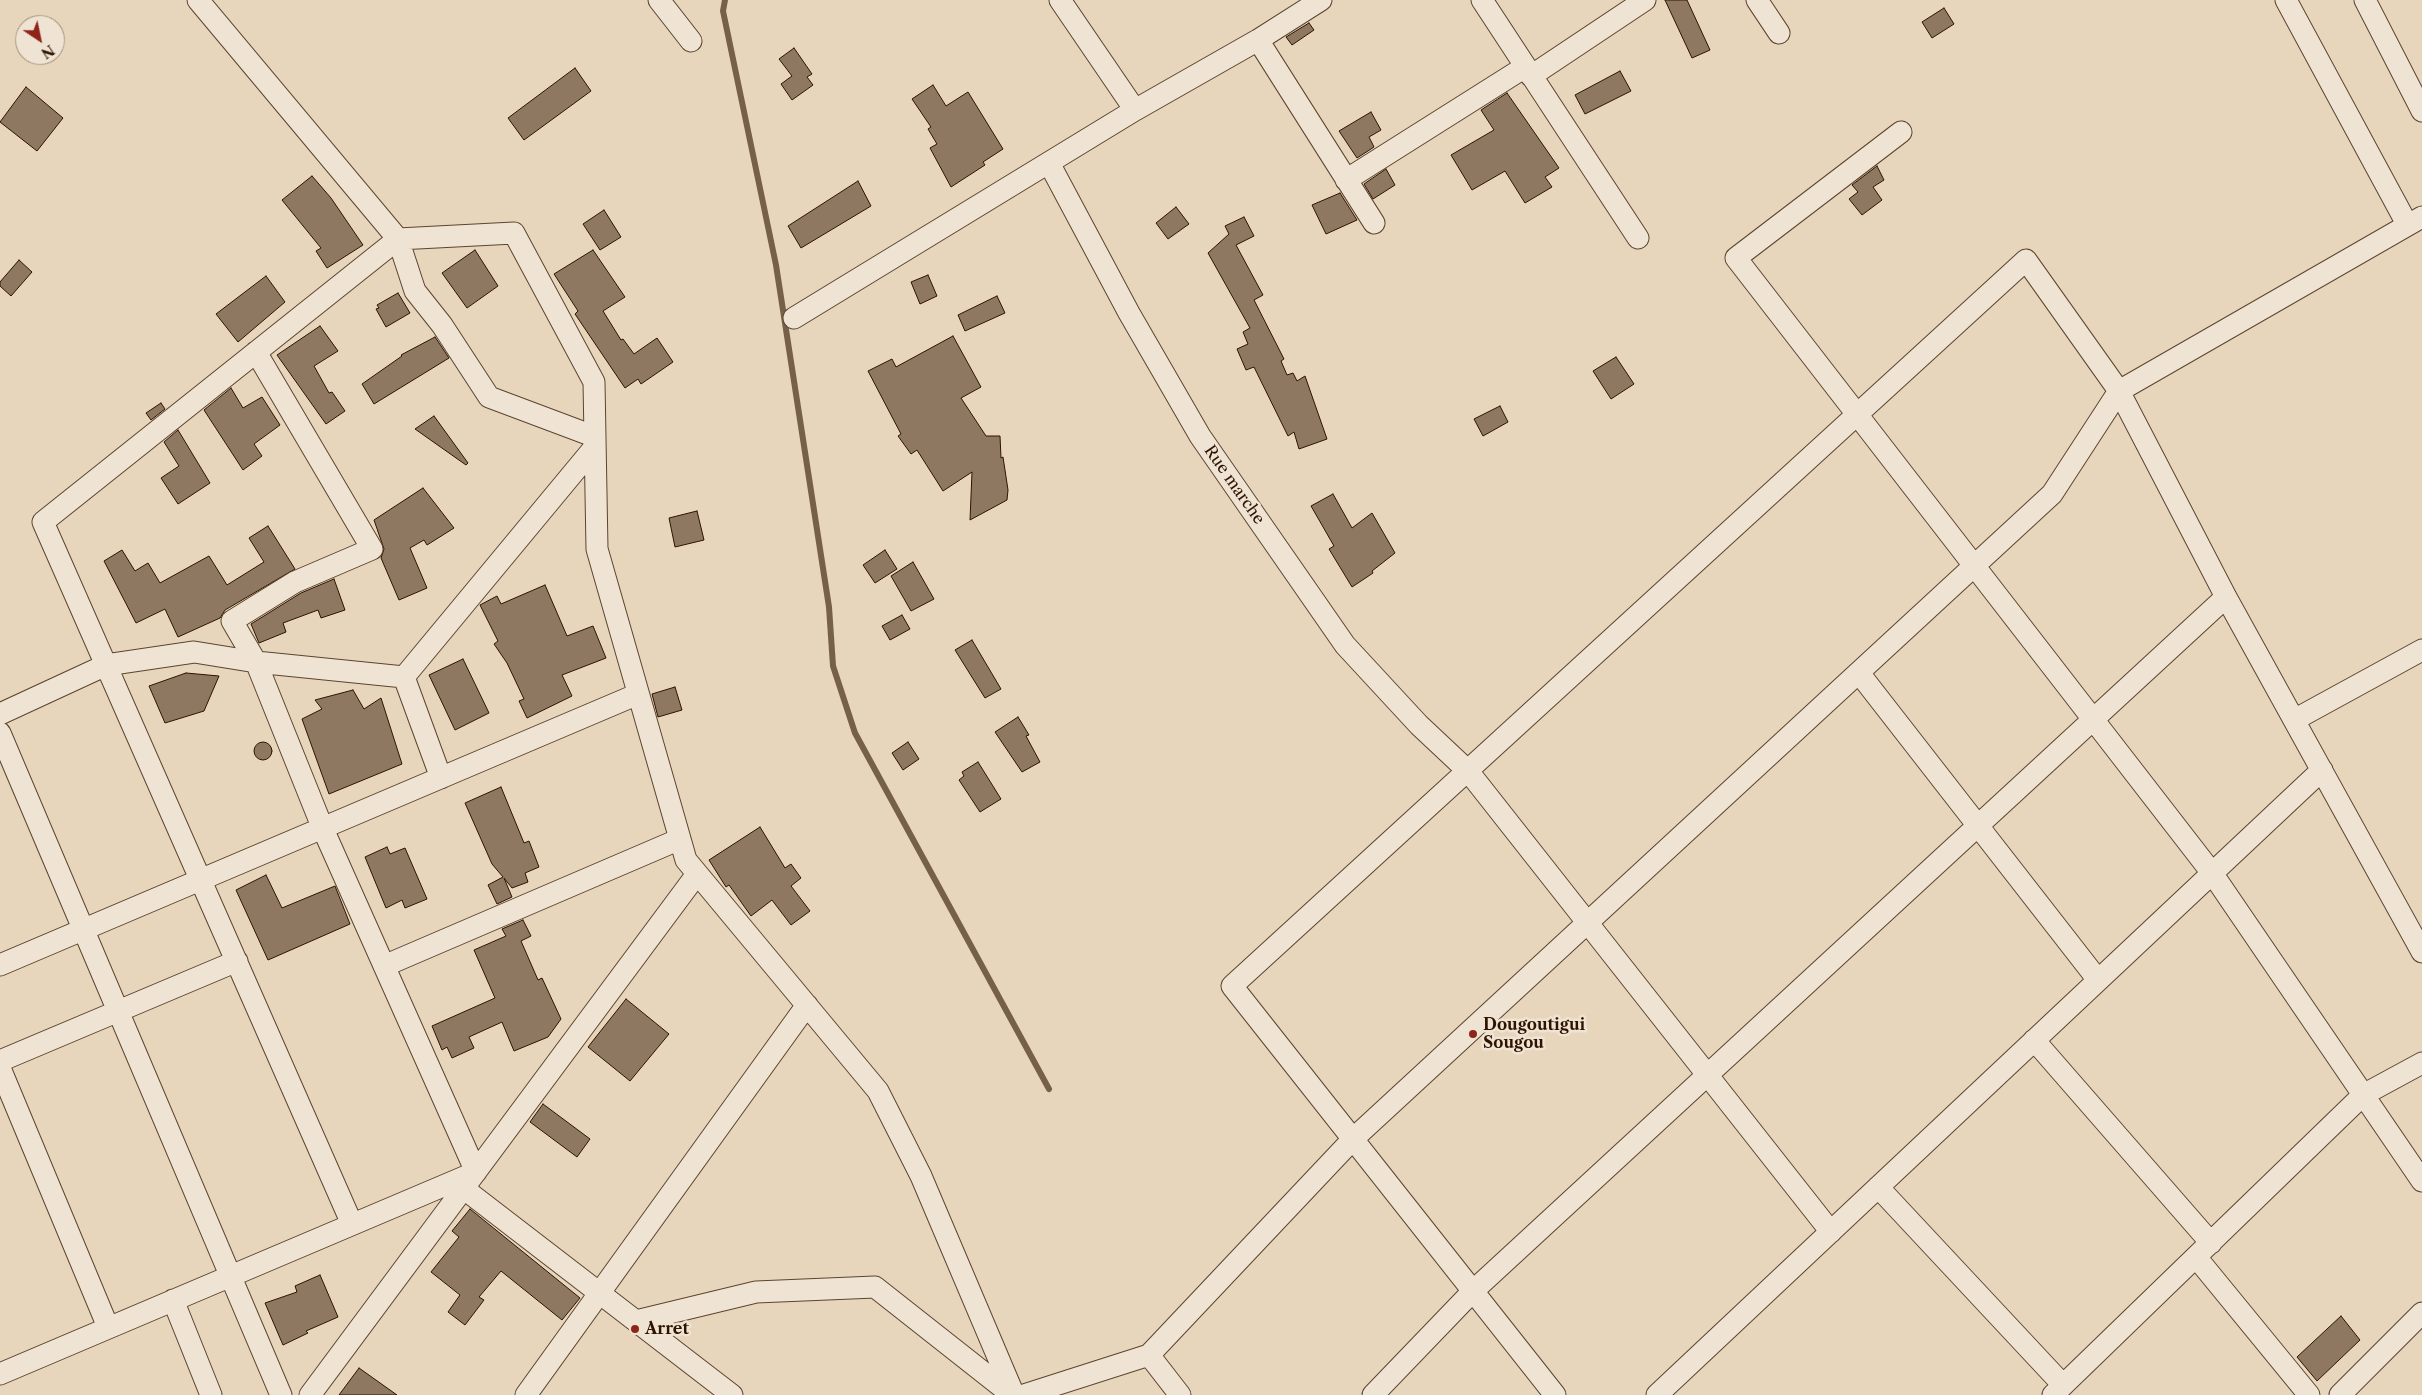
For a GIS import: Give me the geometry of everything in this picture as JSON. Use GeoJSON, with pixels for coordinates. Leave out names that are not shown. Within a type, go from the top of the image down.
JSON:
{"type":"FeatureCollection","features":[{"type":"Feature","properties":{"kind":"street"},"geometry":{"type":"LineString","coordinates":[[198,0],[398,239],[415,292],[442,325],[489,397],[593,442]]}},
{"type":"Feature","properties":{"kind":"street"},"geometry":{"type":"LineString","coordinates":[[659,0],[690,41]]}},
{"type":"Feature","properties":{"kind":"street"},"geometry":{"type":"LineString","coordinates":[[1060,0],[1135,110]]}},
{"type":"Feature","properties":{"kind":"street"},"geometry":{"type":"LineString","coordinates":[[794,318],[1135,110],[1258,40],[1321,0]]}},
{"type":"Feature","properties":{"kind":"street"},"geometry":{"type":"LineString","coordinates":[[1482,0],[1638,238]]}},
{"type":"Feature","properties":{"kind":"street"},"geometry":{"type":"LineString","coordinates":[[1346,180],[1644,0]]}},
{"type":"Feature","properties":{"kind":"street"},"geometry":{"type":"LineString","coordinates":[[1757,0],[1779,33]]}},
{"type":"Feature","properties":{"kind":"street"},"geometry":{"type":"LineString","coordinates":[[1024,1395],[1149,1355],[1353,1140],[2052,494],[2119,391],[2415,220],[2286,0]]}},
{"type":"Feature","properties":{"kind":"street"},"geometry":{"type":"LineString","coordinates":[[2365,0],[2422,111]]}},
{"type":"Feature","properties":{"kind":"street"},"geometry":{"type":"LineString","coordinates":[[1258,40],[1374,224]]}},
{"type":"Feature","properties":{"kind":"street"},"geometry":{"type":"LineString","coordinates":[[1901,132],[1736,258],[2212,873],[2422,1181]]}},
{"type":"Feature","properties":{"kind":"street","name":"Rue marche"},"geometry":{"type":"LineString","coordinates":[[1049,163],[1175,396],[1208,449],[1345,645],[1419,725],[1468,771],[1831,1232]]}},
{"type":"Feature","properties":{"kind":"street"},"geometry":{"type":"LineString","coordinates":[[352,1224],[43,522],[398,239],[514,233],[594,382],[593,442],[596,550],[686,860],[878,1091],[920,1176],[1013,1395]]}},
{"type":"Feature","properties":{"kind":"street"},"geometry":{"type":"LineString","coordinates":[[1555,1395],[1232,986],[2026,260],[2119,391],[2226,597],[2422,952]]}},
{"type":"Feature","properties":{"kind":"street"},"geometry":{"type":"LineString","coordinates":[[256,352],[372,549],[295,582],[232,621],[256,662],[323,828],[384,966],[470,1180],[600,1293],[732,1395]]}},
{"type":"Feature","properties":{"kind":"street"},"geometry":{"type":"LineString","coordinates":[[404,677],[593,442]]}},
{"type":"Feature","properties":{"kind":"street"},"geometry":{"type":"LineString","coordinates":[[1373,1395],[1473,1291],[2226,597]]}},
{"type":"Feature","properties":{"kind":"street"},"geometry":{"type":"LineString","coordinates":[[2294,720],[2422,650]]}},
{"type":"Feature","properties":{"kind":"street"},"geometry":{"type":"LineString","coordinates":[[0,714],[106,665],[194,652],[256,662],[404,677]]}},
{"type":"Feature","properties":{"kind":"street"},"geometry":{"type":"LineString","coordinates":[[1859,673],[2098,980]]}},
{"type":"Feature","properties":{"kind":"street"},"geometry":{"type":"LineString","coordinates":[[404,677],[441,778]]}},
{"type":"Feature","properties":{"kind":"street"},"geometry":{"type":"LineString","coordinates":[[0,965],[638,694]]}},
{"type":"Feature","properties":{"kind":"street"},"geometry":{"type":"LineString","coordinates":[[0,733],[281,1395]]}},
{"type":"Feature","properties":{"kind":"street"},"geometry":{"type":"LineString","coordinates":[[1657,1395],[2322,770]]}},
{"type":"Feature","properties":{"kind":"street"},"geometry":{"type":"LineString","coordinates":[[384,966],[680,839]]}},
{"type":"Feature","properties":{"kind":"street"},"geometry":{"type":"LineString","coordinates":[[310,1395],[697,874]]}},
{"type":"Feature","properties":{"kind":"street"},"geometry":{"type":"LineString","coordinates":[[0,1061],[237,961]]}},
{"type":"Feature","properties":{"kind":"street"},"geometry":{"type":"LineString","coordinates":[[526,1395],[807,1006]]}},
{"type":"Feature","properties":{"kind":"street"},"geometry":{"type":"LineString","coordinates":[[2034,1040],[2204,1250],[2309,1395]]}},
{"type":"Feature","properties":{"kind":"street"},"geometry":{"type":"LineString","coordinates":[[1878,1187],[2056,1392],[2363,1095],[2422,1063]]}},
{"type":"Feature","properties":{"kind":"street"},"geometry":{"type":"LineString","coordinates":[[0,1068],[108,1327]]}},
{"type":"Feature","properties":{"kind":"street"},"geometry":{"type":"LineString","coordinates":[[0,1374],[352,1224],[470,1180]]}},
{"type":"Feature","properties":{"kind":"street"},"geometry":{"type":"LineString","coordinates":[[636,1321],[756,1292],[876,1287],[1013,1395]]}},
{"type":"Feature","properties":{"kind":"street"},"geometry":{"type":"LineString","coordinates":[[173,1300],[211,1395]]}},
{"type":"Feature","properties":{"kind":"street"},"geometry":{"type":"LineString","coordinates":[[2340,1395],[2422,1313]]}},
{"type":"Feature","properties":{"kind":"street"},"geometry":{"type":"LineString","coordinates":[[1149,1355],[1180,1395]]}},
{"type":"Feature","properties":{"kind":"building"},"geometry":{"type":"Polygon","coordinates":[[[1665,0],[1687,0],[1710,50],[1692,58],[1665,0]]]}},
{"type":"Feature","properties":{"kind":"building"},"geometry":{"type":"Polygon","coordinates":[[[1944,8],[1954,24],[1932,38],[1922,22],[1944,8]]]}},
{"type":"Feature","properties":{"kind":"building"},"geometry":{"type":"Polygon","coordinates":[[[1309,23],[1314,30],[1292,45],[1286,37],[1309,23]]]}},
{"type":"Feature","properties":{"kind":"building"},"geometry":{"type":"Polygon","coordinates":[[[794,48],[812,74],[807,77],[813,85],[792,100],[781,84],[792,76],[779,59],[794,48]]]}},
{"type":"Feature","properties":{"kind":"building"},"geometry":{"type":"Polygon","coordinates":[[[575,68],[591,91],[524,140],[508,118],[575,68]]]}},
{"type":"Feature","properties":{"kind":"building"},"geometry":{"type":"Polygon","coordinates":[[[1620,71],[1631,91],[1585,114],[1575,95],[1620,71]]]}},
{"type":"Feature","properties":{"kind":"building"},"geometry":{"type":"Polygon","coordinates":[[[933,85],[946,106],[968,92],[1003,149],[983,162],[985,165],[951,187],[930,148],[937,144],[928,129],[931,127],[912,99],[933,85]]]}},
{"type":"Feature","properties":{"kind":"building"},"geometry":{"type":"Polygon","coordinates":[[[26,87],[63,118],[37,151],[0,122],[26,87]]]}},
{"type":"Feature","properties":{"kind":"building"},"geometry":{"type":"Polygon","coordinates":[[[1507,93],[1559,168],[1545,177],[1552,187],[1525,203],[1505,171],[1472,190],[1451,155],[1494,130],[1481,110],[1507,93]]]}},
{"type":"Feature","properties":{"kind":"building"},"geometry":{"type":"Polygon","coordinates":[[[1371,112],[1381,130],[1369,137],[1374,147],[1357,158],[1339,131],[1371,112]]]}},
{"type":"Feature","properties":{"kind":"building"},"geometry":{"type":"Polygon","coordinates":[[[1877,166],[1884,180],[1873,187],[1882,200],[1862,215],[1849,199],[1858,192],[1852,185],[1877,166]]]}},
{"type":"Feature","properties":{"kind":"building"},"geometry":{"type":"Polygon","coordinates":[[[1386,169],[1395,185],[1373,199],[1364,184],[1386,169]]]}},
{"type":"Feature","properties":{"kind":"building"},"geometry":{"type":"Polygon","coordinates":[[[312,176],[331,198],[363,245],[327,268],[316,251],[321,248],[282,200],[312,176]]]}},
{"type":"Feature","properties":{"kind":"building"},"geometry":{"type":"Polygon","coordinates":[[[858,181],[871,206],[801,248],[788,226],[858,181]]]}},
{"type":"Feature","properties":{"kind":"building"},"geometry":{"type":"Polygon","coordinates":[[[1340,193],[1357,220],[1326,234],[1312,205],[1340,193]]]}},
{"type":"Feature","properties":{"kind":"building"},"geometry":{"type":"Polygon","coordinates":[[[1176,207],[1189,224],[1168,239],[1156,223],[1176,207]]]}},
{"type":"Feature","properties":{"kind":"building"},"geometry":{"type":"Polygon","coordinates":[[[604,210],[621,237],[600,250],[583,224],[604,210]]]}},
{"type":"Feature","properties":{"kind":"building"},"geometry":{"type":"Polygon","coordinates":[[[1244,217],[1254,236],[1236,245],[1263,295],[1254,300],[1284,359],[1281,361],[1287,375],[1293,373],[1297,381],[1305,376],[1327,439],[1299,449],[1294,432],[1288,436],[1254,367],[1246,370],[1237,349],[1248,344],[1243,332],[1250,328],[1208,253],[1229,234],[1225,226],[1244,217]]]}},
{"type":"Feature","properties":{"kind":"building"},"geometry":{"type":"Polygon","coordinates":[[[475,250],[498,286],[467,308],[442,273],[475,250]]]}},
{"type":"Feature","properties":{"kind":"building"},"geometry":{"type":"Polygon","coordinates":[[[593,250],[625,297],[603,311],[621,340],[623,339],[634,354],[657,338],[673,362],[641,384],[638,379],[625,388],[575,314],[578,311],[554,274],[593,250]]]}},
{"type":"Feature","properties":{"kind":"building"},"geometry":{"type":"Polygon","coordinates":[[[19,260],[32,272],[11,296],[0,286],[0,282],[19,260]]]}},
{"type":"Feature","properties":{"kind":"building"},"geometry":{"type":"Polygon","coordinates":[[[928,275],[937,296],[920,304],[911,282],[928,275]]]}},
{"type":"Feature","properties":{"kind":"building"},"geometry":{"type":"Polygon","coordinates":[[[266,276],[285,302],[238,342],[216,314],[266,276]]]}},
{"type":"Feature","properties":{"kind":"building"},"geometry":{"type":"Polygon","coordinates":[[[398,293],[410,313],[386,327],[376,309],[379,308],[377,305],[398,293]]]}},
{"type":"Feature","properties":{"kind":"building"},"geometry":{"type":"Polygon","coordinates":[[[997,296],[1005,313],[965,331],[958,315],[997,296]]]}},
{"type":"Feature","properties":{"kind":"building"},"geometry":{"type":"Polygon","coordinates":[[[320,326],[338,351],[314,366],[329,393],[332,392],[345,411],[326,424],[277,355],[320,326]]]}},
{"type":"Feature","properties":{"kind":"building"},"geometry":{"type":"Polygon","coordinates":[[[953,336],[981,387],[961,398],[986,436],[1000,436],[1001,458],[1003,457],[1008,490],[1007,500],[970,520],[972,472],[943,491],[917,450],[911,454],[898,436],[901,434],[868,371],[892,359],[896,367],[953,336]]]}},
{"type":"Feature","properties":{"kind":"building"},"geometry":{"type":"Polygon","coordinates":[[[435,337],[449,358],[374,404],[362,384],[401,355],[435,337]]]}},
{"type":"Feature","properties":{"kind":"building"},"geometry":{"type":"Polygon","coordinates":[[[1616,357],[1634,384],[1611,399],[1593,371],[1616,357]]]}},
{"type":"Feature","properties":{"kind":"building"},"geometry":{"type":"Polygon","coordinates":[[[231,388],[243,408],[262,397],[280,425],[254,444],[262,456],[243,470],[204,410],[231,388]]]}},
{"type":"Feature","properties":{"kind":"building"},"geometry":{"type":"Polygon","coordinates":[[[161,403],[165,409],[151,420],[146,413],[161,403]]]}},
{"type":"Feature","properties":{"kind":"building"},"geometry":{"type":"Polygon","coordinates":[[[1500,406],[1508,422],[1483,436],[1474,419],[1500,406]]]}},
{"type":"Feature","properties":{"kind":"building"},"geometry":{"type":"Polygon","coordinates":[[[434,416],[468,463],[466,465],[415,429],[434,416]]]}},
{"type":"Feature","properties":{"kind":"building"},"geometry":{"type":"Polygon","coordinates":[[[178,430],[210,483],[178,504],[161,478],[179,466],[164,442],[178,430]]]}},
{"type":"Feature","properties":{"kind":"building"},"geometry":{"type":"Polygon","coordinates":[[[423,488],[454,528],[427,545],[424,540],[410,548],[427,588],[399,600],[381,558],[384,549],[374,520],[423,488]]]}},
{"type":"Feature","properties":{"kind":"building"},"geometry":{"type":"Polygon","coordinates":[[[1333,494],[1352,528],[1372,513],[1395,553],[1372,571],[1373,573],[1352,587],[1329,549],[1334,546],[1311,506],[1333,494]]]}},
{"type":"Feature","properties":{"kind":"building"},"geometry":{"type":"Polygon","coordinates":[[[697,511],[704,540],[675,547],[669,518],[697,511]]]}},
{"type":"Feature","properties":{"kind":"building"},"geometry":{"type":"Polygon","coordinates":[[[268,526],[295,569],[225,610],[220,618],[178,637],[165,609],[136,623],[104,561],[122,550],[135,571],[148,563],[160,583],[209,556],[227,585],[264,562],[249,538],[268,526]]]}},
{"type":"Feature","properties":{"kind":"building"},"geometry":{"type":"Polygon","coordinates":[[[885,550],[897,569],[875,583],[863,565],[885,550]]]}},
{"type":"Feature","properties":{"kind":"building"},"geometry":{"type":"Polygon","coordinates":[[[913,562],[934,599],[911,611],[891,576],[913,562]]]}},
{"type":"Feature","properties":{"kind":"building"},"geometry":{"type":"Polygon","coordinates":[[[334,579],[345,610],[321,618],[318,610],[283,623],[286,632],[259,643],[251,624],[301,593],[334,579]]]}},
{"type":"Feature","properties":{"kind":"building"},"geometry":{"type":"Polygon","coordinates":[[[545,585],[567,636],[593,626],[606,658],[562,675],[572,696],[527,718],[519,701],[524,699],[507,663],[494,644],[498,641],[480,605],[497,596],[501,604],[545,585]]]}},
{"type":"Feature","properties":{"kind":"building"},"geometry":{"type":"Polygon","coordinates":[[[902,615],[910,629],[890,640],[882,626],[902,615]]]}},
{"type":"Feature","properties":{"kind":"building"},"geometry":{"type":"Polygon","coordinates":[[[972,640],[1001,689],[985,698],[955,650],[972,640]]]}},
{"type":"Feature","properties":{"kind":"building"},"geometry":{"type":"Polygon","coordinates":[[[463,659],[489,713],[455,730],[429,675],[463,659]]]}},
{"type":"Feature","properties":{"kind":"building"},"geometry":{"type":"Polygon","coordinates":[[[186,673],[219,676],[204,711],[165,723],[149,686],[186,673]]]}},
{"type":"Feature","properties":{"kind":"building"},"geometry":{"type":"Polygon","coordinates":[[[675,687],[682,710],[658,717],[652,694],[675,687]]]}},
{"type":"Feature","properties":{"kind":"building"},"geometry":{"type":"Polygon","coordinates":[[[353,690],[364,709],[381,698],[402,764],[329,794],[302,719],[322,709],[315,700],[353,690]]]}},
{"type":"Feature","properties":{"kind":"building"},"geometry":{"type":"Polygon","coordinates":[[[1018,717],[1029,735],[1026,736],[1040,762],[1022,772],[995,732],[1018,717]]]}},
{"type":"Feature","properties":{"kind":"building"},"geometry":{"type":"Polygon","coordinates":[[[263,742],[269,745],[272,751],[269,757],[263,760],[257,757],[254,751],[257,745],[263,742]]]}},
{"type":"Feature","properties":{"kind":"building"},"geometry":{"type":"Polygon","coordinates":[[[908,742],[919,759],[903,770],[892,753],[908,742]]]}},
{"type":"Feature","properties":{"kind":"building"},"geometry":{"type":"Polygon","coordinates":[[[978,762],[1001,799],[980,812],[959,780],[964,776],[962,772],[978,762]]]}},
{"type":"Feature","properties":{"kind":"building"},"geometry":{"type":"Polygon","coordinates":[[[501,787],[524,843],[529,841],[539,867],[525,873],[528,882],[512,888],[504,878],[512,897],[497,904],[488,885],[503,877],[492,864],[465,803],[501,787]]]}},
{"type":"Feature","properties":{"kind":"building"},"geometry":{"type":"Polygon","coordinates":[[[760,827],[785,868],[791,864],[801,878],[791,886],[810,911],[791,925],[772,900],[751,916],[729,885],[726,887],[709,860],[760,827]]]}},
{"type":"Feature","properties":{"kind":"building"},"geometry":{"type":"Polygon","coordinates":[[[387,847],[390,854],[405,848],[427,899],[405,908],[402,900],[386,908],[365,857],[387,847]]]}},
{"type":"Feature","properties":{"kind":"building"},"geometry":{"type":"Polygon","coordinates":[[[266,875],[282,908],[335,886],[350,924],[268,960],[236,890],[266,875]]]}},
{"type":"Feature","properties":{"kind":"building"},"geometry":{"type":"Polygon","coordinates":[[[523,920],[531,936],[521,941],[538,980],[542,978],[561,1019],[548,1037],[514,1051],[502,1022],[469,1037],[474,1048],[452,1058],[447,1047],[442,1050],[432,1026],[495,998],[474,950],[506,936],[502,929],[523,920]]]}},
{"type":"Feature","properties":{"kind":"building"},"geometry":{"type":"Polygon","coordinates":[[[626,999],[669,1034],[630,1081],[588,1047],[626,999]]]}},
{"type":"Feature","properties":{"kind":"building"},"geometry":{"type":"Polygon","coordinates":[[[543,1104],[590,1139],[577,1157],[530,1122],[543,1104]]]}},
{"type":"Feature","properties":{"kind":"building"},"geometry":{"type":"Polygon","coordinates":[[[470,1209],[580,1298],[562,1320],[501,1271],[479,1297],[484,1300],[465,1325],[448,1312],[460,1295],[431,1272],[459,1237],[452,1231],[470,1209]]]}},
{"type":"Feature","properties":{"kind":"building"},"geometry":{"type":"Polygon","coordinates":[[[320,1275],[338,1317],[306,1331],[308,1333],[283,1345],[265,1303],[297,1292],[295,1286],[320,1275]]]}},
{"type":"Feature","properties":{"kind":"building"},"geometry":{"type":"Polygon","coordinates":[[[2341,1316],[2360,1340],[2317,1381],[2297,1357],[2341,1316]]]}},
{"type":"Feature","properties":{"kind":"building"},"geometry":{"type":"Polygon","coordinates":[[[359,1368],[397,1395],[339,1395],[359,1368]]]}},
{"type":"Feature","properties":{"kind":"waterway"},"geometry":{"type":"LineString","coordinates":[[725,0],[723,11],[776,265],[829,607],[833,666],[855,733],[1049,1089]]}},
{"type":"Feature","properties":{"kind":"place","name":"Dougoutigui Sougou"},"geometry":{"type":"Point","coordinates":[1473,1034]}},
{"type":"Feature","properties":{"kind":"place","name":"Arret"},"geometry":{"type":"Point","coordinates":[635,1329]}}]}
